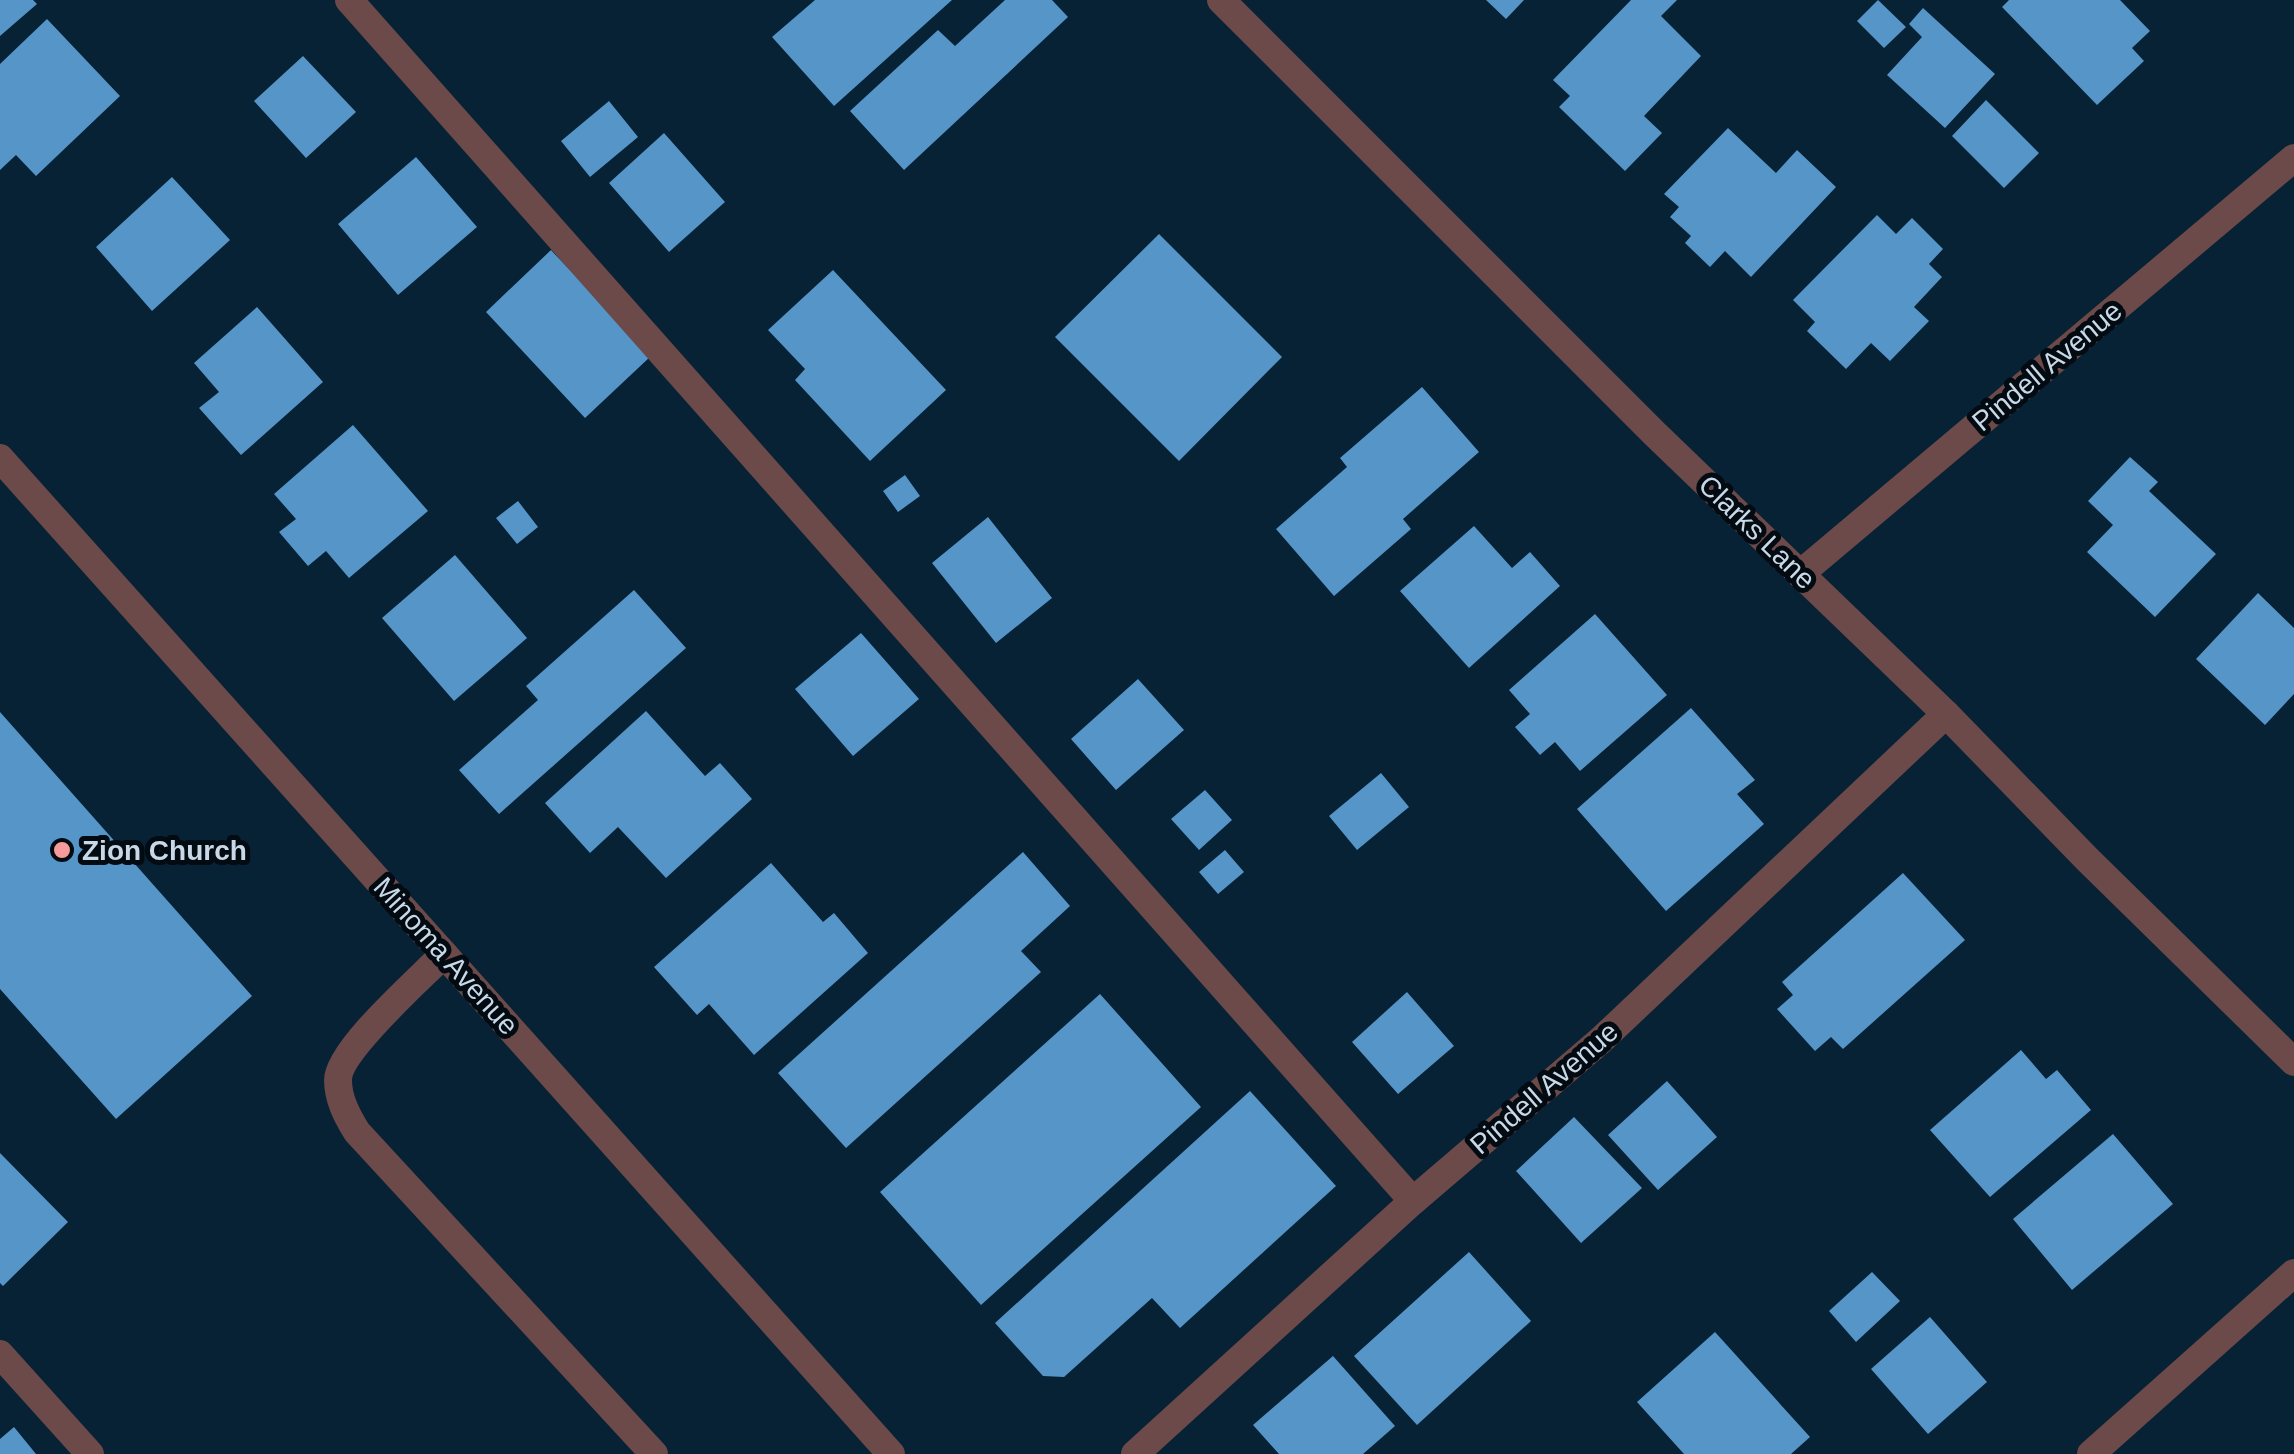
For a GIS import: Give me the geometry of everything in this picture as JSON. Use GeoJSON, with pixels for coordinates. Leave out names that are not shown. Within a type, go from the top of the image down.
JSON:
{"type":"FeatureCollection","features":[{"type":"Feature","properties":{"kind":"street"},"geometry":{"type":"LineString","coordinates":[[349,0],[1413,1201]]}},
{"type":"Feature","properties":{"kind":"street","name":"Clarks Lane"},"geometry":{"type":"LineString","coordinates":[[1220,0],[2294,1062]]}},
{"type":"Feature","properties":{"kind":"street","name":"Pindell Avenue"},"geometry":{"type":"LineString","coordinates":[[1800,574],[2294,158]]}},
{"type":"Feature","properties":{"kind":"street","name":"Minoma Avenue"},"geometry":{"type":"LineString","coordinates":[[0,458],[891,1454]]}},
{"type":"Feature","properties":{"kind":"street","name":"Pindell Avenue"},"geometry":{"type":"LineString","coordinates":[[1134,1454],[1413,1201],[1602,1040],[1946,714]]}},
{"type":"Feature","properties":{"kind":"street"},"geometry":{"type":"LineString","coordinates":[[444,954],[346,1054],[337,1078],[342,1107],[357,1132],[654,1454]]}},
{"type":"Feature","properties":{"kind":"street"},"geometry":{"type":"LineString","coordinates":[[2091,1454],[2294,1273]]}},
{"type":"Feature","properties":{"kind":"street"},"geometry":{"type":"LineString","coordinates":[[0,1354],[90,1454]]}},
{"type":"Feature","properties":{"kind":"building"},"geometry":{"type":"Polygon","coordinates":[[[0,0],[33,0],[37,4],[0,36],[0,0]]]}},
{"type":"Feature","properties":{"kind":"building"},"geometry":{"type":"Polygon","coordinates":[[[815,0],[952,0],[834,106],[772,37],[815,0]]]}},
{"type":"Feature","properties":{"kind":"building"},"geometry":{"type":"Polygon","coordinates":[[[1005,0],[1052,0],[1068,17],[904,170],[850,111],[938,30],[955,46],[1005,0]]]}},
{"type":"Feature","properties":{"kind":"building"},"geometry":{"type":"Polygon","coordinates":[[[1486,0],[1524,0],[1506,19],[1486,0]]]}},
{"type":"Feature","properties":{"kind":"building"},"geometry":{"type":"Polygon","coordinates":[[[1631,0],[1677,0],[1661,16],[1701,56],[1644,116],[1662,133],[1625,171],[1559,107],[1570,96],[1553,80],[1631,0]]]}},
{"type":"Feature","properties":{"kind":"building"},"geometry":{"type":"Polygon","coordinates":[[[1878,0],[1906,27],[1884,48],[1857,21],[1878,0]]]}},
{"type":"Feature","properties":{"kind":"building"},"geometry":{"type":"Polygon","coordinates":[[[2009,0],[2120,0],[2150,31],[2132,48],[2144,61],[2097,105],[2002,7],[2009,0]]]}},
{"type":"Feature","properties":{"kind":"building"},"geometry":{"type":"Polygon","coordinates":[[[1923,8],[1995,74],[1945,128],[1887,75],[1922,37],[1909,24],[1923,8]]]}},
{"type":"Feature","properties":{"kind":"building"},"geometry":{"type":"Polygon","coordinates":[[[47,19],[120,96],[36,176],[16,155],[0,170],[0,64],[47,19]]]}},
{"type":"Feature","properties":{"kind":"building"},"geometry":{"type":"Polygon","coordinates":[[[303,56],[356,112],[306,158],[254,101],[303,56]]]}},
{"type":"Feature","properties":{"kind":"building"},"geometry":{"type":"Polygon","coordinates":[[[1986,100],[2039,153],[2004,188],[1952,136],[1986,100]]]}},
{"type":"Feature","properties":{"kind":"building"},"geometry":{"type":"Polygon","coordinates":[[[609,101],[638,137],[590,177],[561,141],[609,101]]]}},
{"type":"Feature","properties":{"kind":"building"},"geometry":{"type":"Polygon","coordinates":[[[1728,128],[1776,173],[1797,150],[1836,187],[1751,277],[1725,251],[1710,267],[1685,243],[1691,236],[1670,217],[1679,207],[1664,194],[1728,128]]]}},
{"type":"Feature","properties":{"kind":"building"},"geometry":{"type":"Polygon","coordinates":[[[664,133],[725,202],[669,252],[609,183],[664,133]]]}},
{"type":"Feature","properties":{"kind":"building"},"geometry":{"type":"Polygon","coordinates":[[[416,157],[477,227],[398,295],[338,224],[416,157]]]}},
{"type":"Feature","properties":{"kind":"building"},"geometry":{"type":"Polygon","coordinates":[[[172,177],[230,240],[152,311],[96,247],[172,177]]]}},
{"type":"Feature","properties":{"kind":"building"},"geometry":{"type":"Polygon","coordinates":[[[1877,215],[1896,234],[1912,218],[1943,249],[1929,264],[1942,277],[1914,307],[1929,321],[1890,361],[1871,343],[1846,369],[1807,331],[1815,322],[1793,300],[1877,215]]]}},
{"type":"Feature","properties":{"kind":"building"},"geometry":{"type":"Polygon","coordinates":[[[1159,234],[1282,357],[1179,461],[1055,337],[1159,234]]]}},
{"type":"Feature","properties":{"kind":"building"},"geometry":{"type":"Polygon","coordinates":[[[551,250],[651,356],[585,418],[486,312],[551,250]]]}},
{"type":"Feature","properties":{"kind":"building"},"geometry":{"type":"Polygon","coordinates":[[[833,270],[946,390],[870,461],[795,380],[805,369],[768,330],[833,270]]]}},
{"type":"Feature","properties":{"kind":"building"},"geometry":{"type":"Polygon","coordinates":[[[257,307],[323,382],[241,455],[199,408],[219,392],[194,363],[257,307]]]}},
{"type":"Feature","properties":{"kind":"building"},"geometry":{"type":"Polygon","coordinates":[[[1422,387],[1479,452],[1403,519],[1411,529],[1334,596],[1276,529],[1347,467],[1340,458],[1422,387]]]}},
{"type":"Feature","properties":{"kind":"building"},"geometry":{"type":"Polygon","coordinates":[[[353,425],[428,511],[349,578],[326,551],[308,566],[279,532],[296,519],[274,494],[353,425]]]}},
{"type":"Feature","properties":{"kind":"building"},"geometry":{"type":"Polygon","coordinates":[[[2130,457],[2158,482],[2149,491],[2216,554],[2155,617],[2087,552],[2113,525],[2088,501],[2130,457]]]}},
{"type":"Feature","properties":{"kind":"building"},"geometry":{"type":"Polygon","coordinates":[[[905,475],[920,496],[898,512],[883,491],[905,475]]]}},
{"type":"Feature","properties":{"kind":"building"},"geometry":{"type":"Polygon","coordinates":[[[518,501],[538,527],[517,544],[496,518],[518,501]]]}},
{"type":"Feature","properties":{"kind":"building"},"geometry":{"type":"Polygon","coordinates":[[[988,517],[1052,598],[996,643],[932,563],[988,517]]]}},
{"type":"Feature","properties":{"kind":"building"},"geometry":{"type":"Polygon","coordinates":[[[1474,526],[1512,568],[1530,552],[1560,586],[1469,668],[1400,591],[1474,526]]]}},
{"type":"Feature","properties":{"kind":"building"},"geometry":{"type":"Polygon","coordinates":[[[455,555],[527,638],[454,701],[382,618],[455,555]]]}},
{"type":"Feature","properties":{"kind":"building"},"geometry":{"type":"Polygon","coordinates":[[[634,590],[686,648],[499,814],[459,770],[538,700],[526,686],[634,590]]]}},
{"type":"Feature","properties":{"kind":"building"},"geometry":{"type":"Polygon","coordinates":[[[2258,593],[2294,628],[2294,694],[2265,725],[2196,659],[2258,593]]]}},
{"type":"Feature","properties":{"kind":"building"},"geometry":{"type":"Polygon","coordinates":[[[1595,614],[1667,695],[1580,771],[1555,742],[1540,755],[1515,727],[1530,714],[1509,690],[1595,614]]]}},
{"type":"Feature","properties":{"kind":"building"},"geometry":{"type":"Polygon","coordinates":[[[861,633],[919,699],[853,756],[795,689],[861,633]]]}},
{"type":"Feature","properties":{"kind":"building"},"geometry":{"type":"Polygon","coordinates":[[[1138,679],[1184,730],[1116,790],[1071,739],[1138,679]]]}},
{"type":"Feature","properties":{"kind":"building"},"geometry":{"type":"Polygon","coordinates":[[[1691,708],[1755,780],[1737,794],[1764,824],[1666,911],[1577,809],[1691,708]]]}},
{"type":"Feature","properties":{"kind":"building"},"geometry":{"type":"Polygon","coordinates":[[[646,711],[705,776],[720,763],[752,799],[666,878],[618,827],[590,853],[545,803],[646,711]]]}},
{"type":"Feature","properties":{"kind":"building","name":"Zion Church"},"geometry":{"type":"Polygon","coordinates":[[[0,712],[252,996],[116,1119],[0,989],[0,712]]]}},
{"type":"Feature","properties":{"kind":"building"},"geometry":{"type":"Polygon","coordinates":[[[1381,773],[1409,807],[1357,850],[1329,816],[1381,773]]]}},
{"type":"Feature","properties":{"kind":"building"},"geometry":{"type":"Polygon","coordinates":[[[1205,790],[1232,820],[1199,850],[1171,819],[1205,790]]]}},
{"type":"Feature","properties":{"kind":"building"},"geometry":{"type":"Polygon","coordinates":[[[1225,850],[1244,872],[1218,894],[1199,872],[1225,850]]]}},
{"type":"Feature","properties":{"kind":"building"},"geometry":{"type":"Polygon","coordinates":[[[1023,852],[1070,906],[1021,951],[1041,972],[846,1148],[778,1073],[1023,852]]]}},
{"type":"Feature","properties":{"kind":"building"},"geometry":{"type":"Polygon","coordinates":[[[771,863],[823,922],[834,913],[868,953],[754,1055],[709,1004],[697,1015],[654,967],[771,863]]]}},
{"type":"Feature","properties":{"kind":"building"},"geometry":{"type":"Polygon","coordinates":[[[1903,873],[1965,940],[1843,1049],[1831,1037],[1815,1051],[1777,1009],[1793,995],[1782,982],[1903,873]]]}},
{"type":"Feature","properties":{"kind":"building"},"geometry":{"type":"Polygon","coordinates":[[[1407,992],[1454,1046],[1398,1094],[1352,1042],[1407,992]]]}},
{"type":"Feature","properties":{"kind":"building"},"geometry":{"type":"Polygon","coordinates":[[[1100,994],[1201,1107],[981,1305],[880,1192],[1100,994]]]}},
{"type":"Feature","properties":{"kind":"building"},"geometry":{"type":"Polygon","coordinates":[[[2021,1050],[2046,1079],[2057,1070],[2091,1110],[1990,1197],[1930,1130],[2021,1050]]]}},
{"type":"Feature","properties":{"kind":"building"},"geometry":{"type":"Polygon","coordinates":[[[1667,1081],[1717,1137],[1658,1190],[1608,1135],[1667,1081]]]}},
{"type":"Feature","properties":{"kind":"building"},"geometry":{"type":"Polygon","coordinates":[[[1250,1091],[1336,1186],[1180,1328],[1152,1298],[1064,1377],[1043,1376],[995,1323],[1250,1091]]]}},
{"type":"Feature","properties":{"kind":"building"},"geometry":{"type":"Polygon","coordinates":[[[1574,1117],[1642,1188],[1581,1243],[1516,1171],[1574,1117]]]}},
{"type":"Feature","properties":{"kind":"building"},"geometry":{"type":"Polygon","coordinates":[[[2113,1134],[2173,1204],[2072,1290],[2013,1219],[2113,1134]]]}},
{"type":"Feature","properties":{"kind":"building"},"geometry":{"type":"Polygon","coordinates":[[[0,1153],[68,1222],[3,1286],[0,1283],[0,1153]]]}},
{"type":"Feature","properties":{"kind":"building"},"geometry":{"type":"Polygon","coordinates":[[[1469,1252],[1531,1321],[1417,1425],[1354,1356],[1469,1252]]]}},
{"type":"Feature","properties":{"kind":"building"},"geometry":{"type":"Polygon","coordinates":[[[1872,1272],[1900,1301],[1856,1342],[1829,1311],[1872,1272]]]}},
{"type":"Feature","properties":{"kind":"building"},"geometry":{"type":"Polygon","coordinates":[[[1930,1317],[1987,1382],[1928,1434],[1871,1369],[1930,1317]]]}},
{"type":"Feature","properties":{"kind":"building"},"geometry":{"type":"Polygon","coordinates":[[[1715,1332],[1810,1437],[1791,1454],[1684,1454],[1637,1402],[1715,1332]]]}},
{"type":"Feature","properties":{"kind":"building"},"geometry":{"type":"Polygon","coordinates":[[[1333,1356],[1395,1426],[1363,1454],[1279,1454],[1253,1425],[1333,1356]]]}},
{"type":"Feature","properties":{"kind":"building"},"geometry":{"type":"Polygon","coordinates":[[[14,1427],[36,1454],[0,1454],[0,1439],[14,1427]]]}},
{"type":"Feature","properties":{"kind":"place","name":"Zion Church"},"geometry":{"type":"Point","coordinates":[62,850]}}]}
